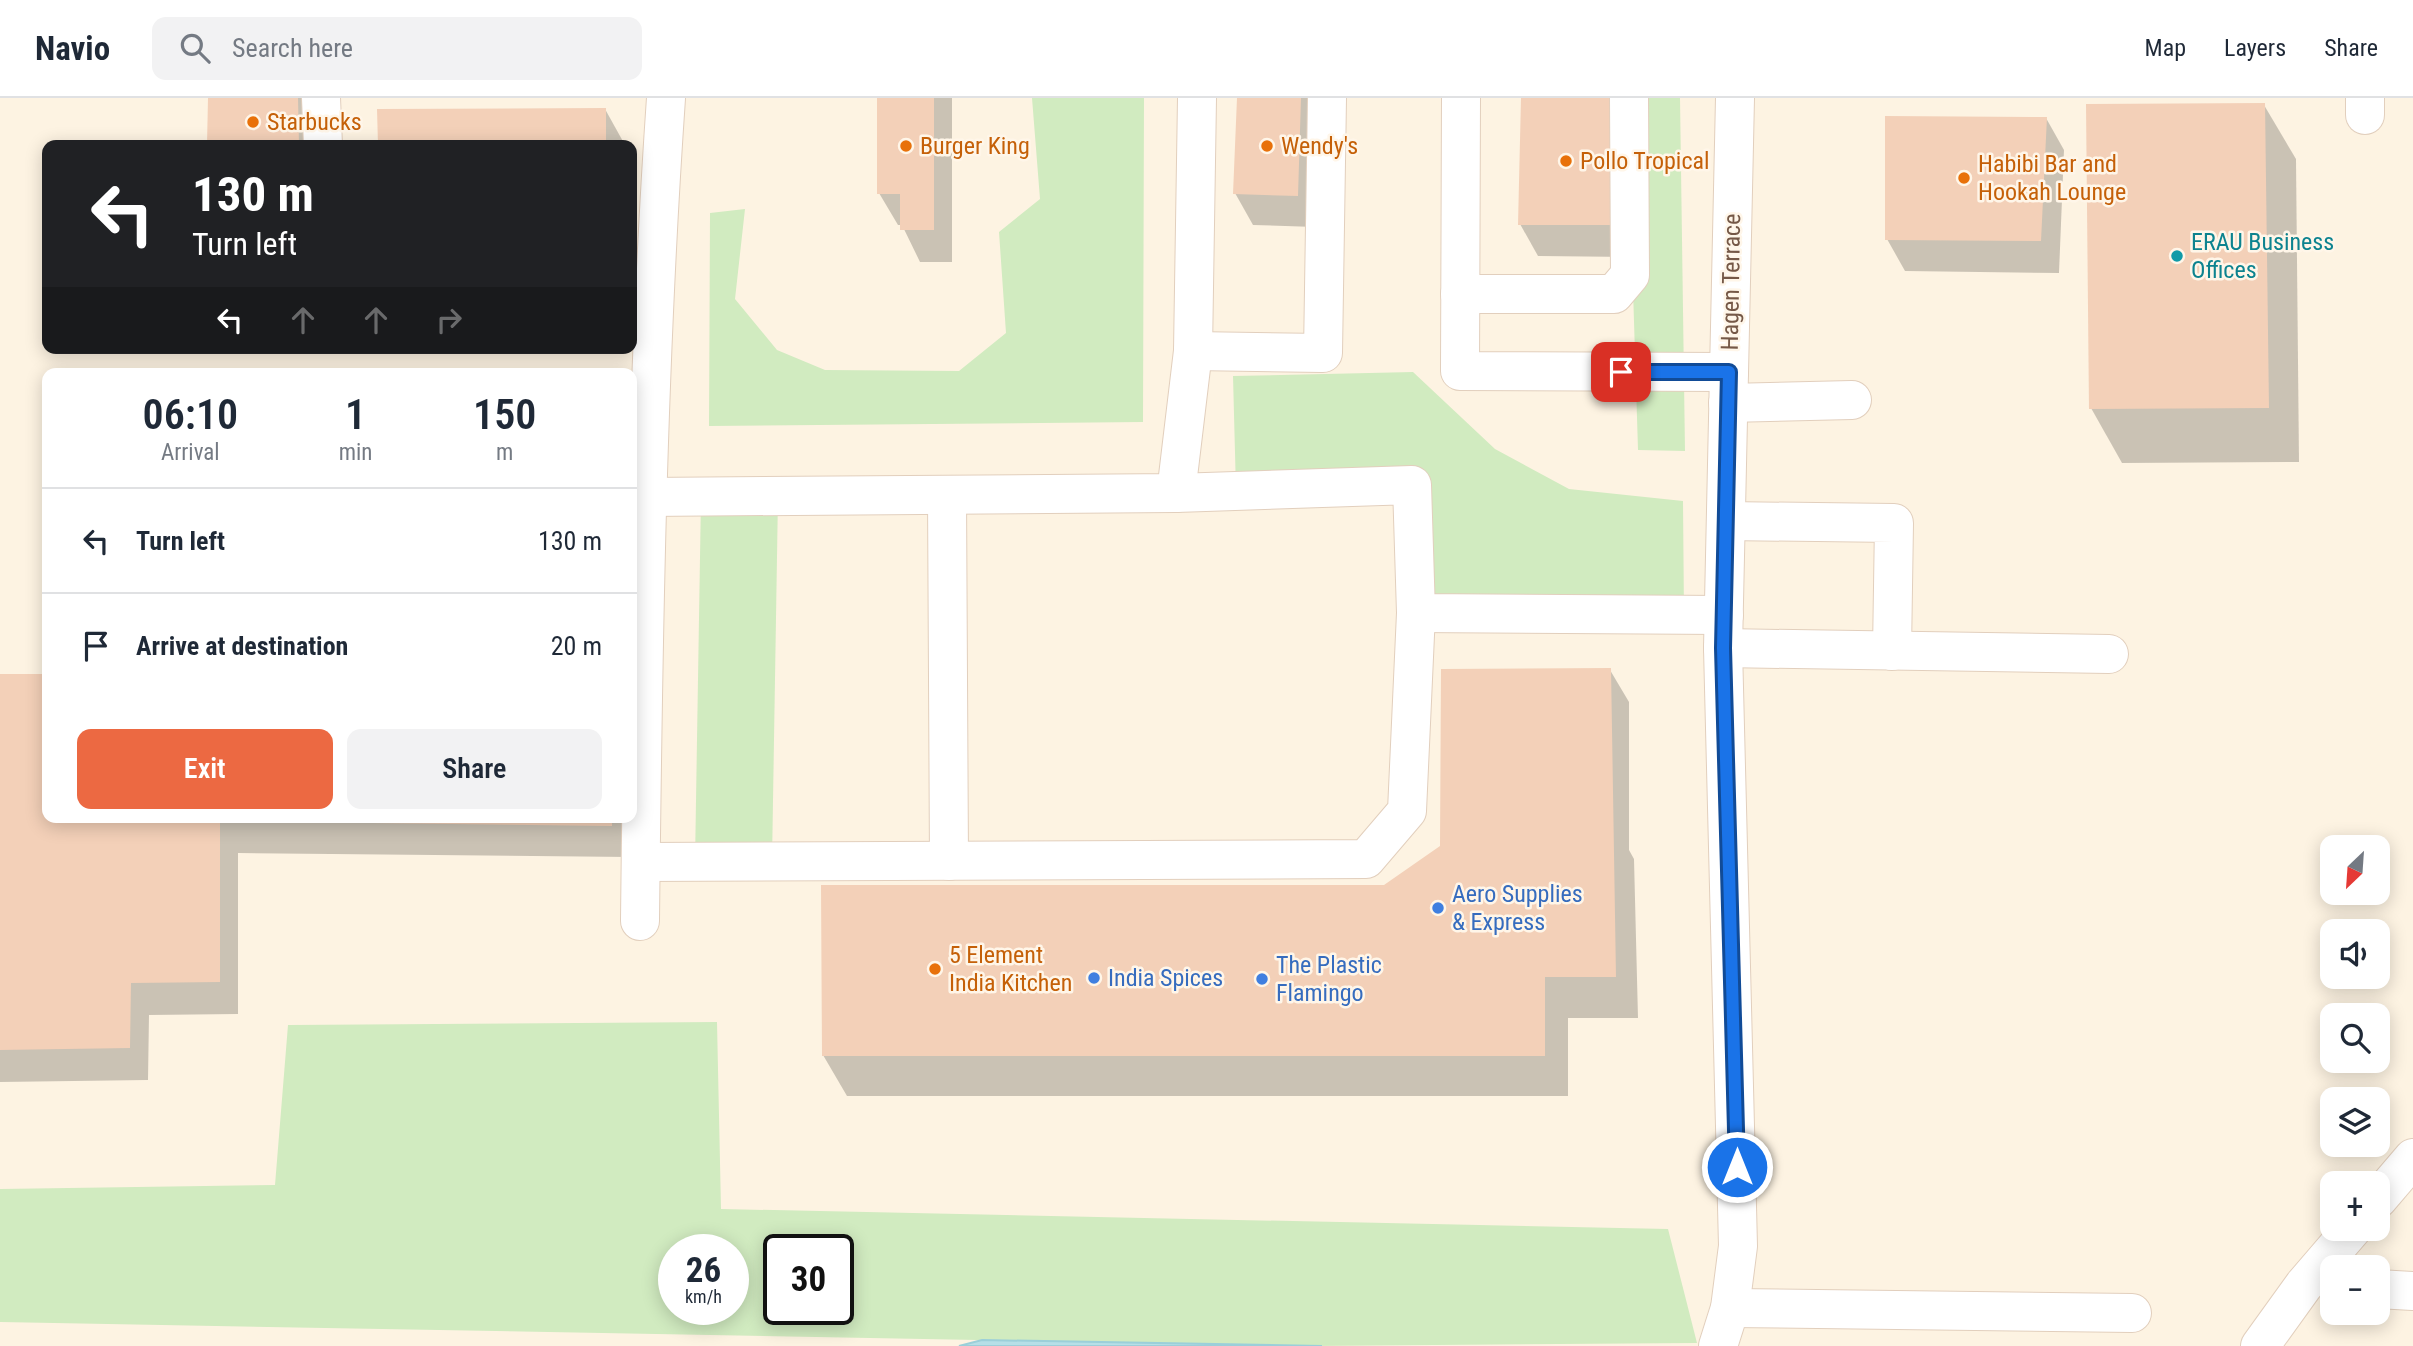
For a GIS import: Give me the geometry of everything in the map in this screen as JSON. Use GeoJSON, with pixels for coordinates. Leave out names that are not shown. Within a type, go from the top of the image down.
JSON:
{"type":"FeatureCollection","features":[{"type":"Feature","properties":{"kind":"street"},"geometry":{"type":"LineString","coordinates":[[321,98],[323,140]]}},
{"type":"Feature","properties":{"kind":"street"},"geometry":{"type":"LineString","coordinates":[[640,922],[646,497],[652,304],[666,98]]}},
{"type":"Feature","properties":{"kind":"street"},"geometry":{"type":"LineString","coordinates":[[1176,493],[1193,351],[1197,98]]}},
{"type":"Feature","properties":{"kind":"street"},"geometry":{"type":"LineString","coordinates":[[1193,351],[1323,353],[1327,98]]}},
{"type":"Feature","properties":{"kind":"street"},"geometry":{"type":"LineString","coordinates":[[1461,98],[1460,371],[1729,387],[1852,400]]}},
{"type":"Feature","properties":{"kind":"street"},"geometry":{"type":"LineString","coordinates":[[1460,294],[1614,294],[1630,275],[1629,98]]}},
{"type":"Feature","properties":{"kind":"street","name":"Hagen Terrace"},"geometry":{"type":"LineString","coordinates":[[1718,1346],[1730,1308],[1738,1246],[1723,632],[1735,98]]}},
{"type":"Feature","properties":{"kind":"street"},"geometry":{"type":"LineString","coordinates":[[641,862],[1366,859],[1408,811],[1416,613],[1412,485],[1176,493],[646,497]]}},
{"type":"Feature","properties":{"kind":"street"},"geometry":{"type":"LineString","coordinates":[[947,495],[949,861]]}},
{"type":"Feature","properties":{"kind":"street"},"geometry":{"type":"LineString","coordinates":[[1726,521],[1894,523],[1892,651]]}},
{"type":"Feature","properties":{"kind":"street"},"geometry":{"type":"LineString","coordinates":[[1416,613],[1723,632],[1892,651],[2109,654]]}},
{"type":"Feature","properties":{"kind":"street"},"geometry":{"type":"LineString","coordinates":[[2390,1185],[2413,1158]]}},
{"type":"Feature","properties":{"kind":"street"},"geometry":{"type":"LineString","coordinates":[[2260,1346],[2318,1286],[2345,1241]]}},
{"type":"Feature","properties":{"kind":"street"},"geometry":{"type":"LineString","coordinates":[[2390,1290],[2413,1291]]}},
{"type":"Feature","properties":{"kind":"street"},"geometry":{"type":"LineString","coordinates":[[1730,1308],[2133,1313]]}},
{"type":"Feature","properties":{"kind":"green space"},"geometry":{"type":"Polygon","coordinates":[[[1032,98],[1144,98],[1143,422],[709,426],[710,213],[745,209],[735,299],[777,350],[825,370],[959,371],[1006,333],[999,232],[1040,199],[1032,98]]]}},
{"type":"Feature","properties":{"kind":"green space"},"geometry":{"type":"Polygon","coordinates":[[[1627,98],[1680,98],[1685,451],[1638,450],[1627,98]]]}},
{"type":"Feature","properties":{"kind":"green space"},"geometry":{"type":"Polygon","coordinates":[[[1413,372],[1495,449],[1569,489],[1683,501],[1684,615],[1416,613],[1412,485],[1236,491],[1233,376],[1413,372]]]}},
{"type":"Feature","properties":{"kind":"green space"},"geometry":{"type":"Polygon","coordinates":[[[778,496],[772,862],[695,862],[701,497],[778,496]]]}},
{"type":"Feature","properties":{"kind":"green space"},"geometry":{"type":"Polygon","coordinates":[[[717,1022],[721,1209],[1668,1229],[1697,1343],[1311,1346],[0,1322],[0,1189],[275,1185],[288,1025],[717,1022]]]}},
{"type":"Feature","properties":{"kind":"water"},"geometry":{"type":"Polygon","coordinates":[[[982,1340],[1322,1346],[959,1346],[982,1340]]]}},
{"type":"Feature","properties":{"kind":"building","name":"Starbucks"},"geometry":{"type":"Polygon","coordinates":[[[208,98],[298,98],[299,140],[207,140],[208,98]]]}},
{"type":"Feature","properties":{"kind":"building","name":"Burger King"},"geometry":{"type":"Polygon","coordinates":[[[877,98],[934,98],[934,230],[900,230],[900,194],[877,194],[877,98]]]}},
{"type":"Feature","properties":{"kind":"building","name":"Wendy's"},"geometry":{"type":"Polygon","coordinates":[[[1237,98],[1301,98],[1298,196],[1233,194],[1237,98]]]}},
{"type":"Feature","properties":{"kind":"building","name":"Pollo Tropical"},"geometry":{"type":"Polygon","coordinates":[[[1521,98],[1612,98],[1614,225],[1518,225],[1521,98]]]}},
{"type":"Feature","properties":{"kind":"building","name":"ERAU Business Offices"},"geometry":{"type":"Polygon","coordinates":[[[2265,103],[2269,408],[2089,409],[2086,104],[2265,103]]]}},
{"type":"Feature","properties":{"kind":"building"},"geometry":{"type":"Polygon","coordinates":[[[606,108],[606,140],[378,140],[377,109],[606,108]]]}},
{"type":"Feature","properties":{"kind":"building","name":"Habibi Bar and Hookah Lounge"},"geometry":{"type":"Polygon","coordinates":[[[1885,116],[2047,117],[2041,241],[1885,240],[1885,116]]]}},
{"type":"Feature","properties":{"kind":"building"},"geometry":{"type":"Polygon","coordinates":[[[1611,668],[1616,977],[1545,977],[1545,1056],[822,1056],[821,885],[1384,885],[1440,846],[1441,669],[1611,668]]]}},
{"type":"Feature","properties":{"kind":"building"},"geometry":{"type":"Polygon","coordinates":[[[0,674],[42,674],[42,823],[220,823],[220,982],[131,983],[130,1048],[0,1050],[0,674]]]}},
{"type":"Feature","properties":{"kind":"building"},"geometry":{"type":"Polygon","coordinates":[[[377,823],[612,823],[612,826],[377,823]]]}},
{"type":"Feature","properties":{"kind":"place","name":"Starbucks"},"geometry":{"type":"Point","coordinates":[253,122]}},
{"type":"Feature","properties":{"kind":"place","name":"Burger King"},"geometry":{"type":"Point","coordinates":[906,146]}},
{"type":"Feature","properties":{"kind":"place","name":"Wendy's"},"geometry":{"type":"Point","coordinates":[1267,146]}},
{"type":"Feature","properties":{"kind":"place","name":"Pollo Tropical"},"geometry":{"type":"Point","coordinates":[1566,161]}},
{"type":"Feature","properties":{"kind":"place","name":"Habibi Bar and Hookah Lounge"},"geometry":{"type":"Point","coordinates":[1964,178]}},
{"type":"Feature","properties":{"kind":"place","name":"ERAU Business Offices"},"geometry":{"type":"Point","coordinates":[2177,256]}},
{"type":"Feature","properties":{"kind":"place","name":"Aero Supplies & Express"},"geometry":{"type":"Point","coordinates":[1438,908]}},
{"type":"Feature","properties":{"kind":"place","name":"5 Element India Kitchen"},"geometry":{"type":"Point","coordinates":[935,969]}},
{"type":"Feature","properties":{"kind":"place","name":"India Spices"},"geometry":{"type":"Point","coordinates":[1094,978]}},
{"type":"Feature","properties":{"kind":"place","name":"The Plastic Flamingo"},"geometry":{"type":"Point","coordinates":[1262,979]}},
{"type":"Feature","properties":{"kind":"route"},"geometry":{"type":"LineString","coordinates":[[1621,372],[1729,372],[1723,648],[1737,1167]]}}]}
